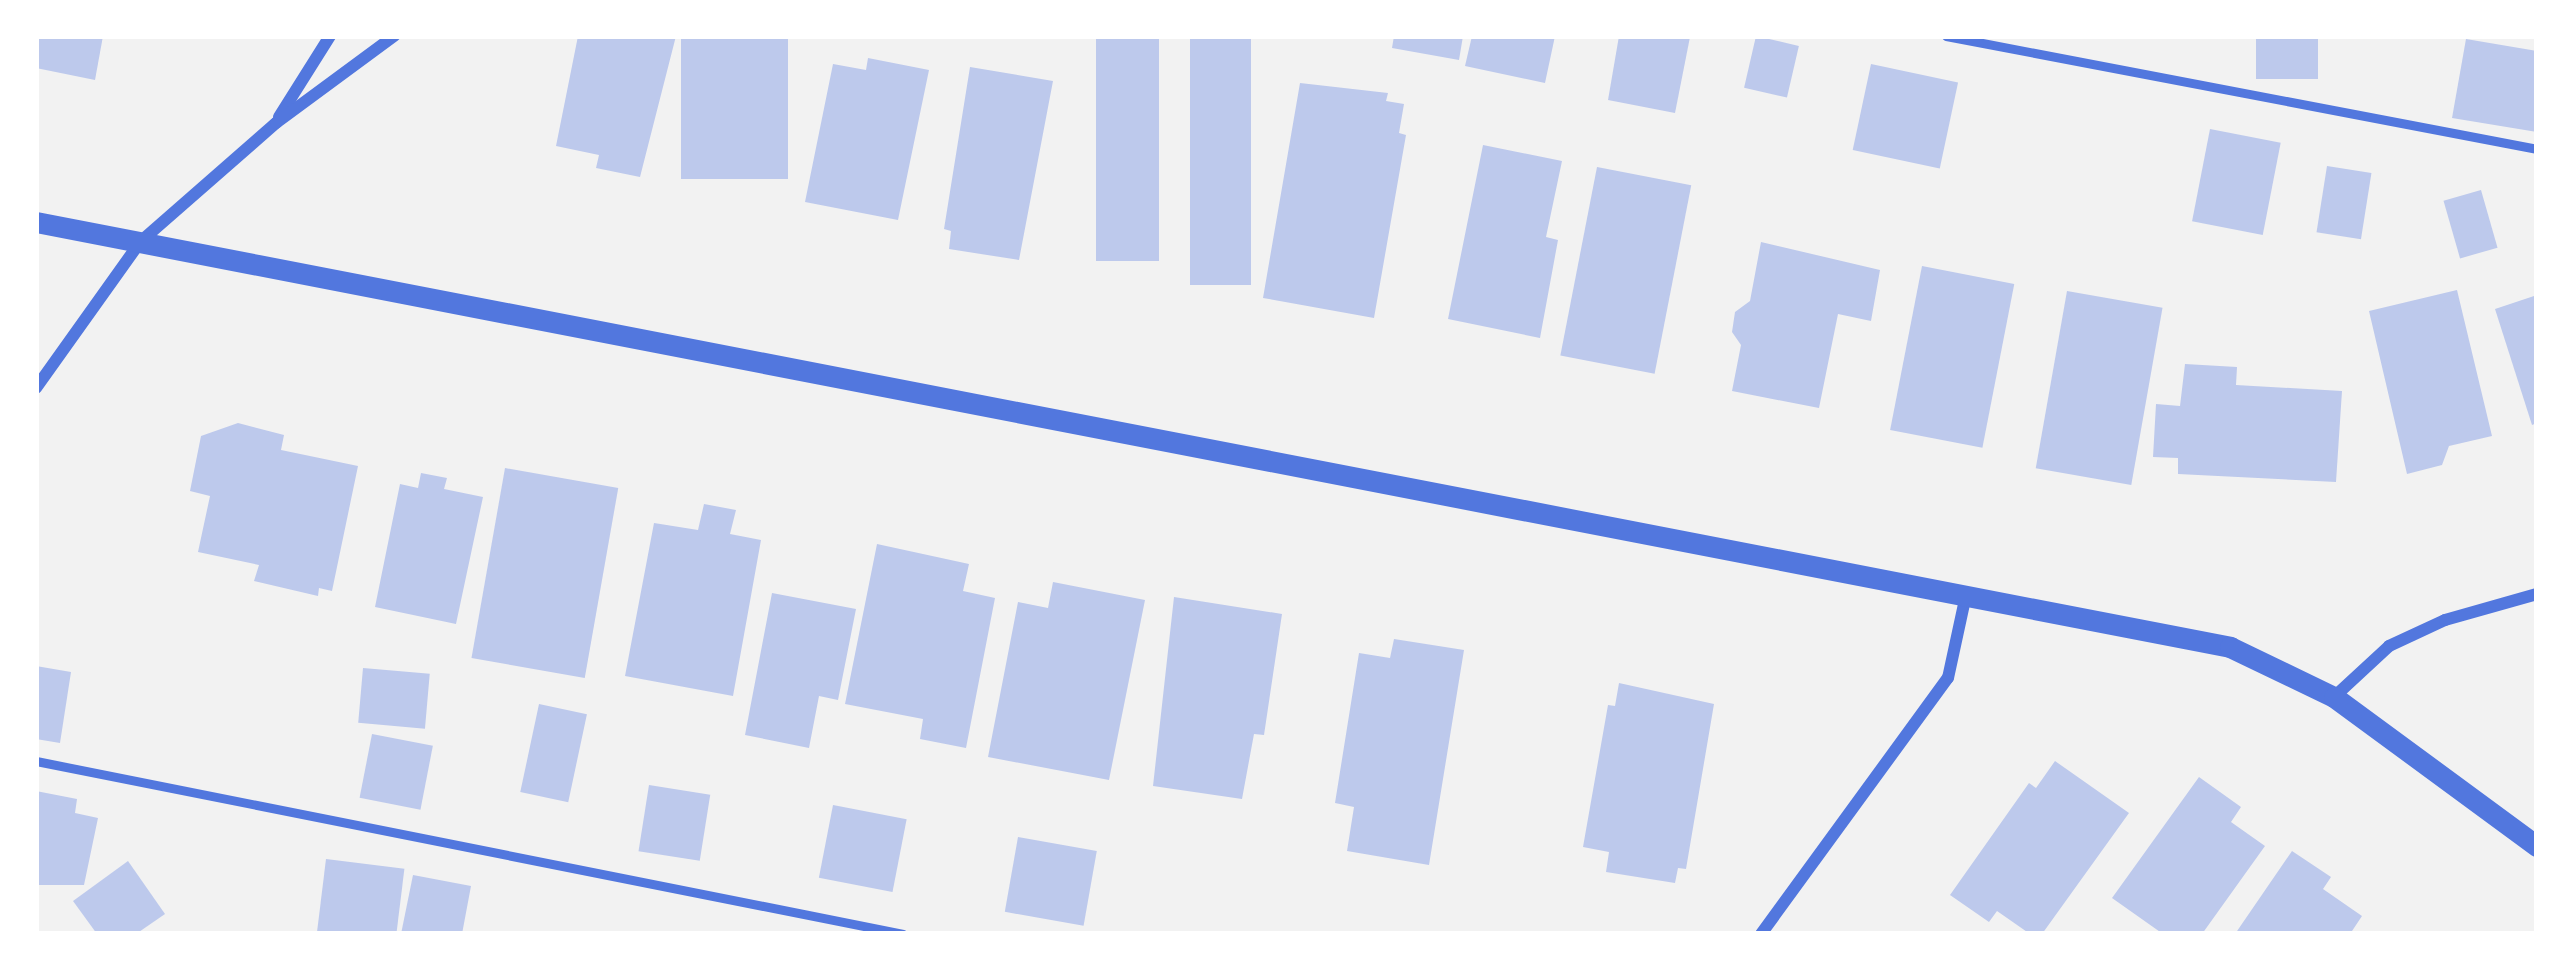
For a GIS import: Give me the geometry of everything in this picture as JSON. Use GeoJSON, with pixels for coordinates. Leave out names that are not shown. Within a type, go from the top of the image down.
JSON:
{"type":"FeatureCollection","features":[{"type":"Feature","properties":{"kind":"street"},"geometry":{"type":"LineString","coordinates":[[276,123],[330,36]]}},
{"type":"Feature","properties":{"kind":"street"},"geometry":{"type":"LineString","coordinates":[[36,388],[140,242],[276,123],[394,36]]}},
{"type":"Feature","properties":{"kind":"street"},"geometry":{"type":"LineString","coordinates":[[36,222],[2230,647],[2334,697],[2537,846]]}},
{"type":"Feature","properties":{"kind":"street"},"geometry":{"type":"LineString","coordinates":[[2334,697],[2389,646],[2445,620],[2537,593]]}},
{"type":"Feature","properties":{"kind":"street"},"geometry":{"type":"LineString","coordinates":[[1761,934],[1948,678],[1966,595]]}},
{"type":"Feature","properties":{"kind":"lane"},"geometry":{"type":"LineString","coordinates":[[1946,36],[2537,149]]}},
{"type":"Feature","properties":{"kind":"lane"},"geometry":{"type":"LineString","coordinates":[[36,761],[903,934]]}},
{"type":"Feature","properties":{"kind":"building"},"geometry":{"type":"Polygon","coordinates":[[[36,36],[103,36],[95,80],[36,68],[36,36]]]}},
{"type":"Feature","properties":{"kind":"building"},"geometry":{"type":"Polygon","coordinates":[[[578,36],[676,36],[640,177],[596,168],[599,155],[556,146],[578,36]]]}},
{"type":"Feature","properties":{"kind":"building"},"geometry":{"type":"Polygon","coordinates":[[[681,36],[788,36],[788,179],[681,179],[681,36]]]}},
{"type":"Feature","properties":{"kind":"building"},"geometry":{"type":"Polygon","coordinates":[[[1096,36],[1159,36],[1159,261],[1096,261],[1096,36]]]}},
{"type":"Feature","properties":{"kind":"building"},"geometry":{"type":"Polygon","coordinates":[[[1190,36],[1251,36],[1251,285],[1190,285],[1190,36]]]}},
{"type":"Feature","properties":{"kind":"building"},"geometry":{"type":"Polygon","coordinates":[[[1394,36],[1463,36],[1459,60],[1392,48],[1394,36]]]}},
{"type":"Feature","properties":{"kind":"building"},"geometry":{"type":"Polygon","coordinates":[[[1472,36],[1555,36],[1545,83],[1465,66],[1472,36]]]}},
{"type":"Feature","properties":{"kind":"building"},"geometry":{"type":"Polygon","coordinates":[[[1619,36],[1690,37],[1675,113],[1608,100],[1619,36]]]}},
{"type":"Feature","properties":{"kind":"building"},"geometry":{"type":"Polygon","coordinates":[[[1756,36],[1799,46],[1787,98],[1744,88],[1756,36]]]}},
{"type":"Feature","properties":{"kind":"building"},"geometry":{"type":"Polygon","coordinates":[[[2256,36],[2318,36],[2318,79],[2256,79],[2256,36]]]}},
{"type":"Feature","properties":{"kind":"building"},"geometry":{"type":"Polygon","coordinates":[[[2466,39],[2537,51],[2537,132],[2452,118],[2466,39]]]}},
{"type":"Feature","properties":{"kind":"building"},"geometry":{"type":"Polygon","coordinates":[[[868,58],[929,70],[898,220],[805,202],[833,64],[866,70],[868,58]]]}},
{"type":"Feature","properties":{"kind":"building"},"geometry":{"type":"Polygon","coordinates":[[[1871,64],[1958,83],[1940,169],[1853,150],[1871,64]]]}},
{"type":"Feature","properties":{"kind":"building"},"geometry":{"type":"Polygon","coordinates":[[[970,67],[1053,81],[1019,260],[949,249],[951,231],[944,229],[970,67]]]}},
{"type":"Feature","properties":{"kind":"building"},"geometry":{"type":"Polygon","coordinates":[[[1300,83],[1388,93],[1386,101],[1404,104],[1399,133],[1406,135],[1374,318],[1263,298],[1300,83]]]}},
{"type":"Feature","properties":{"kind":"building"},"geometry":{"type":"Polygon","coordinates":[[[2210,129],[2281,143],[2263,235],[2192,221],[2210,129]]]}},
{"type":"Feature","properties":{"kind":"building"},"geometry":{"type":"Polygon","coordinates":[[[1483,145],[1562,161],[1546,237],[1558,240],[1540,338],[1448,319],[1483,145]]]}},
{"type":"Feature","properties":{"kind":"building"},"geometry":{"type":"Polygon","coordinates":[[[2327,166],[2371,173],[2361,239],[2317,232],[2327,166]]]}},
{"type":"Feature","properties":{"kind":"building"},"geometry":{"type":"Polygon","coordinates":[[[1597,167],[1691,185],[1655,374],[1560,355],[1597,167]]]}},
{"type":"Feature","properties":{"kind":"building"},"geometry":{"type":"Polygon","coordinates":[[[2481,190],[2498,248],[2460,258],[2444,201],[2481,190]]]}},
{"type":"Feature","properties":{"kind":"building"},"geometry":{"type":"Polygon","coordinates":[[[1761,242],[1880,270],[1871,321],[1838,314],[1819,408],[1732,391],[1741,345],[1732,332],[1735,312],[1750,301],[1761,242]]]}},
{"type":"Feature","properties":{"kind":"building"},"geometry":{"type":"Polygon","coordinates":[[[1922,266],[2014,284],[1982,448],[1890,430],[1922,266]]]}},
{"type":"Feature","properties":{"kind":"building"},"geometry":{"type":"Polygon","coordinates":[[[2457,290],[2492,436],[2449,446],[2442,465],[2407,474],[2369,311],[2457,290]]]}},
{"type":"Feature","properties":{"kind":"building"},"geometry":{"type":"Polygon","coordinates":[[[2067,291],[2163,308],[2131,485],[2036,468],[2067,291]]]}},
{"type":"Feature","properties":{"kind":"building"},"geometry":{"type":"Polygon","coordinates":[[[2537,295],[2537,423],[2532,425],[2495,309],[2537,295]]]}},
{"type":"Feature","properties":{"kind":"building"},"geometry":{"type":"Polygon","coordinates":[[[2185,364],[2237,367],[2236,385],[2342,391],[2336,482],[2178,474],[2178,458],[2153,457],[2156,404],[2180,406],[2185,364]]]}},
{"type":"Feature","properties":{"kind":"building"},"geometry":{"type":"Polygon","coordinates":[[[238,423],[284,435],[281,450],[358,466],[332,591],[319,588],[318,596],[254,581],[259,565],[198,552],[210,496],[190,491],[201,436],[238,423]]]}},
{"type":"Feature","properties":{"kind":"building"},"geometry":{"type":"Polygon","coordinates":[[[505,468],[618,488],[585,678],[471,658],[505,468]]]}},
{"type":"Feature","properties":{"kind":"building"},"geometry":{"type":"Polygon","coordinates":[[[421,473],[447,478],[444,489],[483,497],[456,624],[375,607],[400,484],[418,488],[421,473]]]}},
{"type":"Feature","properties":{"kind":"building"},"geometry":{"type":"Polygon","coordinates":[[[704,504],[736,510],[730,534],[761,540],[733,696],[625,676],[654,523],[698,530],[704,504]]]}},
{"type":"Feature","properties":{"kind":"building"},"geometry":{"type":"Polygon","coordinates":[[[877,544],[969,564],[963,591],[995,598],[966,748],[920,739],[923,719],[845,704],[877,544]]]}},
{"type":"Feature","properties":{"kind":"building"},"geometry":{"type":"Polygon","coordinates":[[[1053,582],[1145,600],[1109,780],[988,757],[1018,602],[1048,608],[1053,582]]]}},
{"type":"Feature","properties":{"kind":"building"},"geometry":{"type":"Polygon","coordinates":[[[772,593],[856,609],[838,700],[819,696],[809,748],[745,735],[772,593]]]}},
{"type":"Feature","properties":{"kind":"building"},"geometry":{"type":"Polygon","coordinates":[[[1174,597],[1282,614],[1264,735],[1254,734],[1242,799],[1153,786],[1174,597]]]}},
{"type":"Feature","properties":{"kind":"building"},"geometry":{"type":"Polygon","coordinates":[[[1394,639],[1464,650],[1429,865],[1347,851],[1354,807],[1335,803],[1359,653],[1390,658],[1394,639]]]}},
{"type":"Feature","properties":{"kind":"building"},"geometry":{"type":"Polygon","coordinates":[[[36,666],[71,672],[60,743],[36,739],[36,666]]]}},
{"type":"Feature","properties":{"kind":"building"},"geometry":{"type":"Polygon","coordinates":[[[363,668],[430,674],[425,729],[358,723],[363,668]]]}},
{"type":"Feature","properties":{"kind":"building"},"geometry":{"type":"Polygon","coordinates":[[[1619,683],[1714,704],[1686,869],[1678,868],[1675,883],[1606,872],[1609,852],[1583,847],[1608,705],[1615,706],[1619,683]]]}},
{"type":"Feature","properties":{"kind":"building"},"geometry":{"type":"Polygon","coordinates":[[[539,704],[587,714],[568,802],[520,792],[539,704]]]}},
{"type":"Feature","properties":{"kind":"building"},"geometry":{"type":"Polygon","coordinates":[[[372,734],[433,746],[420,810],[360,798],[372,734]]]}},
{"type":"Feature","properties":{"kind":"building"},"geometry":{"type":"Polygon","coordinates":[[[2055,761],[2129,813],[2042,934],[2030,934],[1997,911],[1989,922],[1950,895],[2029,783],[2036,788],[2055,761]]]}},
{"type":"Feature","properties":{"kind":"building"},"geometry":{"type":"Polygon","coordinates":[[[2199,777],[2241,807],[2231,822],[2265,846],[2202,934],[2163,934],[2112,898],[2199,777]]]}},
{"type":"Feature","properties":{"kind":"building"},"geometry":{"type":"Polygon","coordinates":[[[649,785],[710,795],[700,861],[639,851],[649,785]]]}},
{"type":"Feature","properties":{"kind":"building"},"geometry":{"type":"Polygon","coordinates":[[[36,791],[77,799],[75,813],[98,818],[84,885],[36,885],[36,791]]]}},
{"type":"Feature","properties":{"kind":"building"},"geometry":{"type":"Polygon","coordinates":[[[833,805],[907,819],[893,892],[819,878],[833,805]]]}},
{"type":"Feature","properties":{"kind":"building"},"geometry":{"type":"Polygon","coordinates":[[[1018,837],[1097,851],[1084,926],[1005,912],[1018,837]]]}},
{"type":"Feature","properties":{"kind":"building"},"geometry":{"type":"Polygon","coordinates":[[[2292,851],[2331,877],[2323,889],[2362,916],[2350,934],[2235,934],[2292,851]]]}},
{"type":"Feature","properties":{"kind":"building"},"geometry":{"type":"Polygon","coordinates":[[[326,859],[404,869],[396,934],[317,931],[326,859]]]}},
{"type":"Feature","properties":{"kind":"building"},"geometry":{"type":"Polygon","coordinates":[[[128,861],[165,914],[136,934],[97,934],[73,901],[128,861]]]}},
{"type":"Feature","properties":{"kind":"building"},"geometry":{"type":"Polygon","coordinates":[[[413,875],[471,886],[462,934],[401,934],[413,875]]]}}]}
